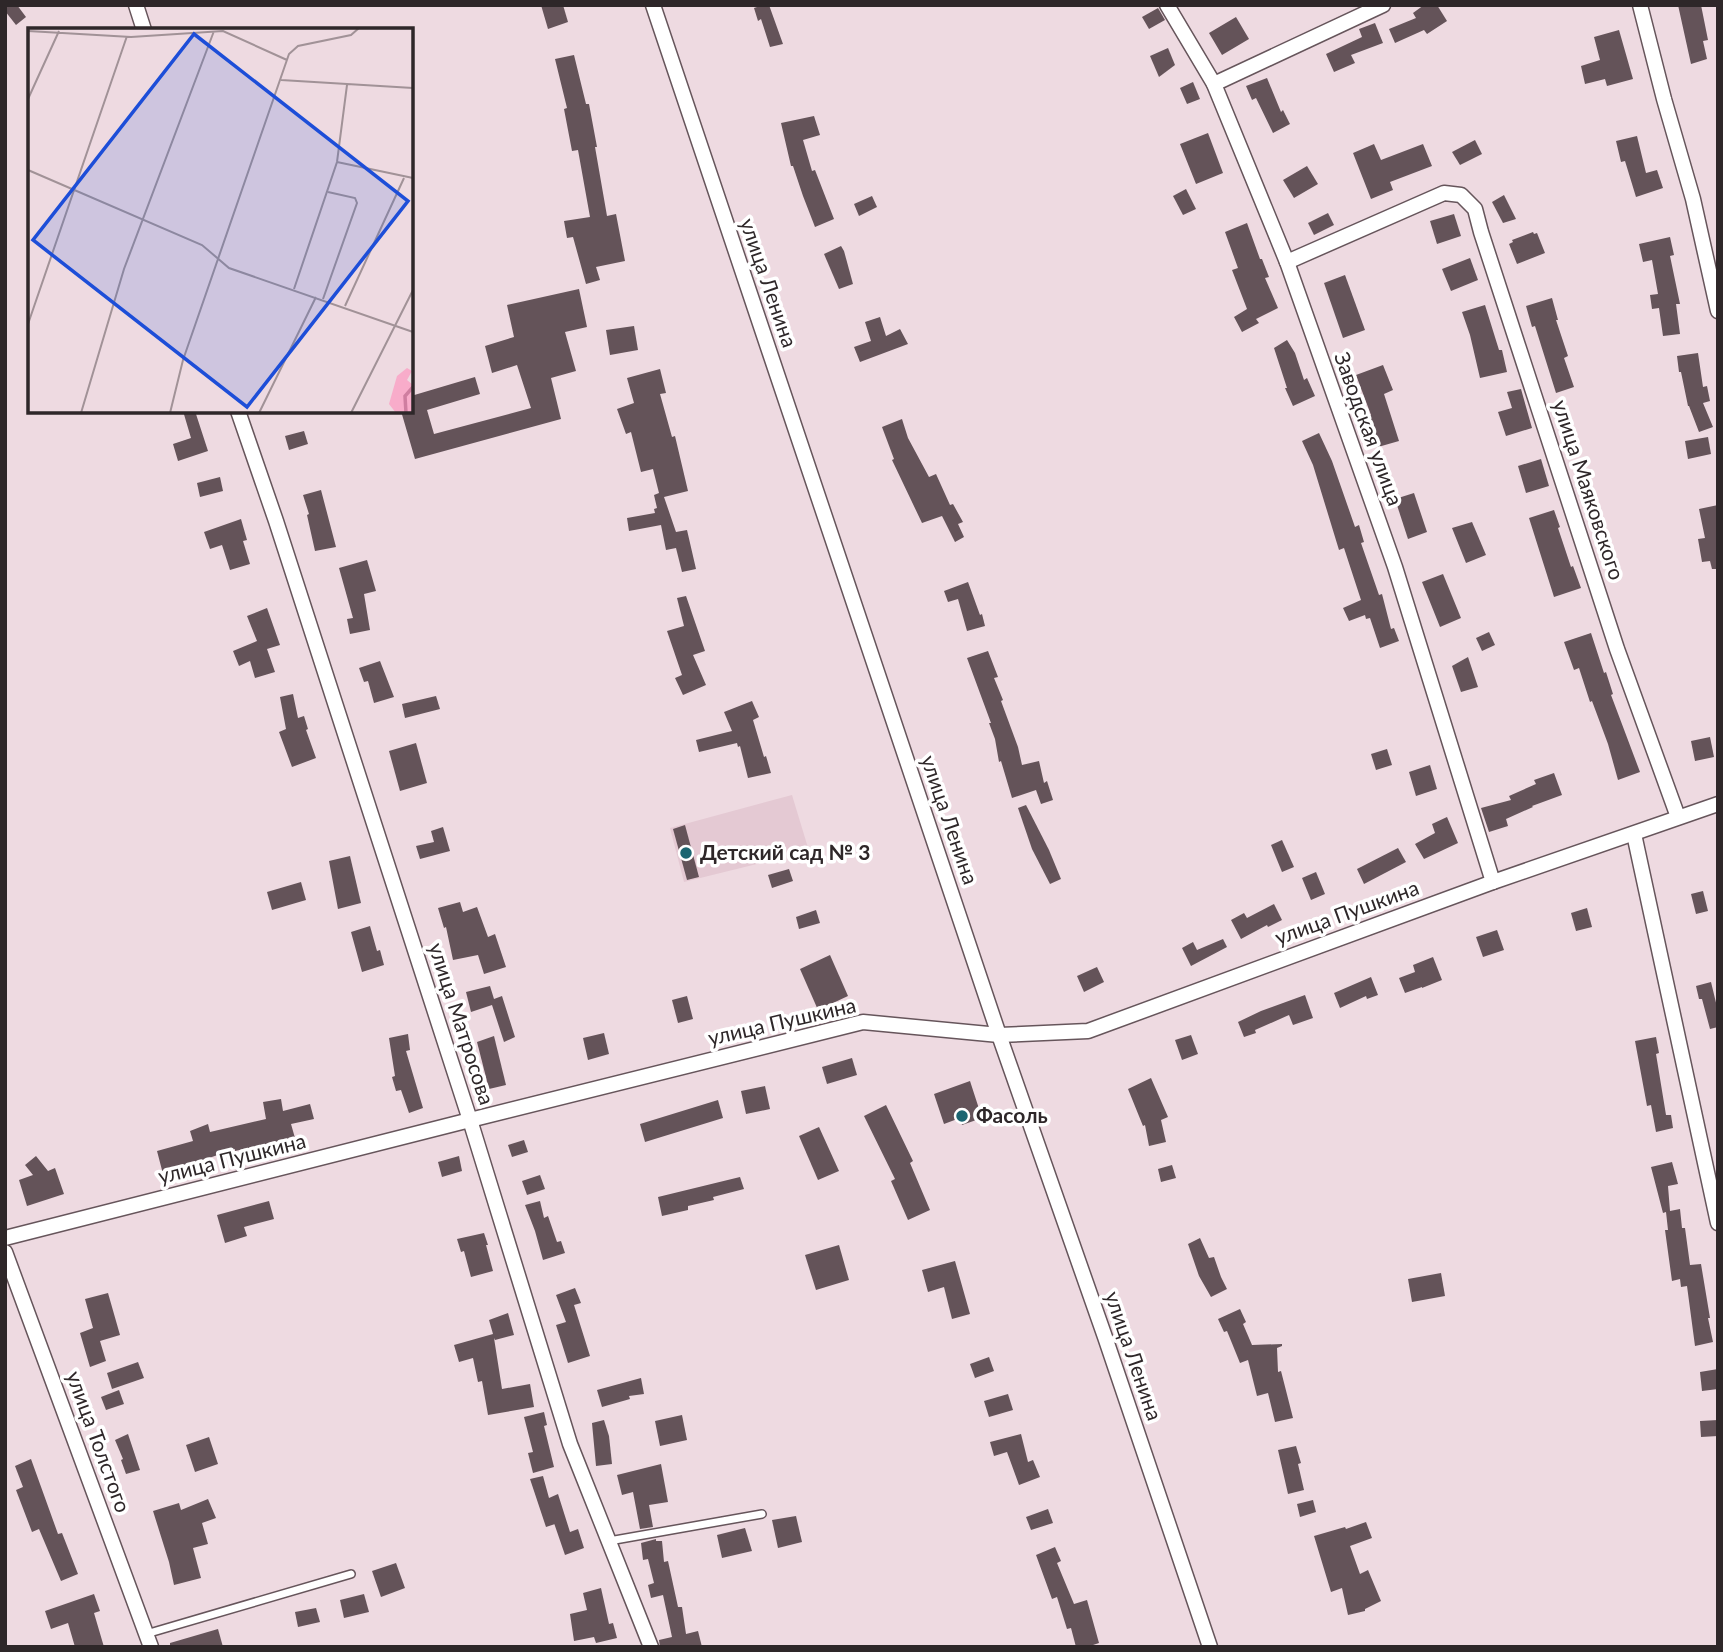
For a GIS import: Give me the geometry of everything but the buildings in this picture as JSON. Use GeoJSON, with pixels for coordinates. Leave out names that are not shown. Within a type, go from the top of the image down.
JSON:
{"type":"FeatureCollection","features":[{"type":"Feature","properties":{"kind":"street"},"geometry":{"type":"LineString","coordinates":[[136,5],[143,28]]}},
{"type":"Feature","properties":{"kind":"street","name":"улица Ленина"},"geometry":{"type":"LineString","coordinates":[[653,5],[999,1035],[1210,1647]]}},
{"type":"Feature","properties":{"kind":"street","name":"Заводская улица"},"geometry":{"type":"LineString","coordinates":[[1167,5],[1214,84],[1287,262],[1395,567],[1493,882]]}},
{"type":"Feature","properties":{"kind":"street"},"geometry":{"type":"LineString","coordinates":[[1214,84],[1383,5]]}},
{"type":"Feature","properties":{"kind":"street"},"geometry":{"type":"LineString","coordinates":[[1640,5],[1693,199],[1718,311]]}},
{"type":"Feature","properties":{"kind":"street","name":"улица Маяковского"},"geometry":{"type":"LineString","coordinates":[[1287,262],[1444,193],[1461,195],[1475,209],[1613,636],[1678,817]]}},
{"type":"Feature","properties":{"kind":"street","name":"улица Матросова"},"geometry":{"type":"LineString","coordinates":[[239,413],[470,1120],[570,1444],[651,1647]]}},
{"type":"Feature","properties":{"kind":"street","name":"улица Пушкина"},"geometry":{"type":"LineString","coordinates":[[5,1238],[863,1022],[999,1035],[1088,1031],[1493,882],[1718,804]]}},
{"type":"Feature","properties":{"kind":"street"},"geometry":{"type":"LineString","coordinates":[[1633,834],[1718,1223]]}},
{"type":"Feature","properties":{"kind":"street","name":"улица Толстого"},"geometry":{"type":"LineString","coordinates":[[5,1252],[149,1640]]}},
{"type":"Feature","properties":{"kind":"lane"},"geometry":{"type":"LineString","coordinates":[[608,1541],[762,1514]]}},
{"type":"Feature","properties":{"kind":"lane"},"geometry":{"type":"LineString","coordinates":[[149,1640],[351,1574]]}},
{"type":"Feature","properties":{"kind":"shaded area"},"geometry":{"type":"Polygon","coordinates":[[[792,795],[809,851],[684,882],[670,828],[792,795]]]}},
{"type":"Feature","properties":{"kind":"place","name":"Детский сад № 3"},"geometry":{"type":"Point","coordinates":[686,853]}},
{"type":"Feature","properties":{"kind":"place","name":"Фасоль"},"geometry":{"type":"Point","coordinates":[962,1116]}}]}
